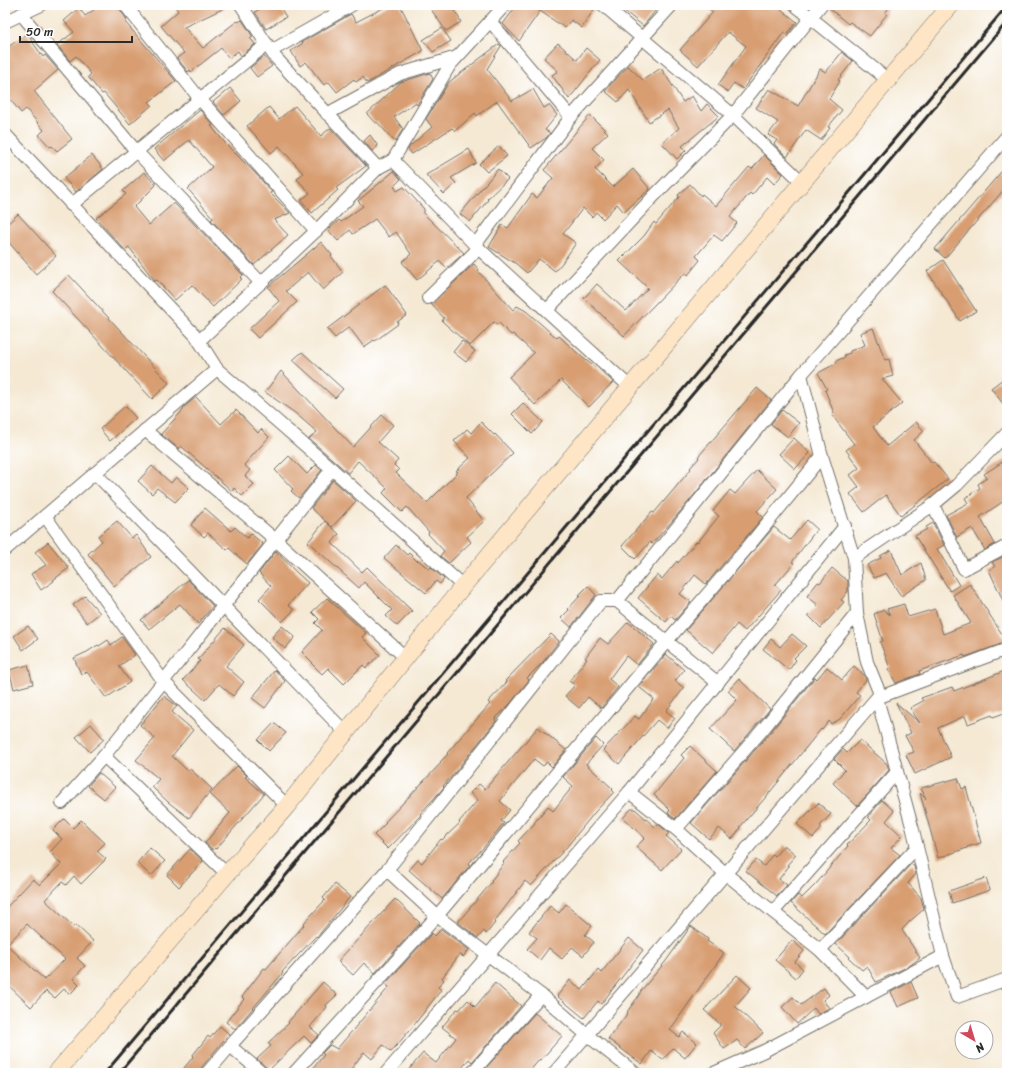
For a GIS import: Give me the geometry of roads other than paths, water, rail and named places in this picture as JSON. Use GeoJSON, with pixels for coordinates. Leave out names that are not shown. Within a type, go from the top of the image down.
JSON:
{"type":"FeatureCollection","features":[{"type":"Feature","properties":{"kind":"street"},"geometry":{"type":"LineString","coordinates":[[5,22],[41,5]]}},
{"type":"Feature","properties":{"kind":"street"},"geometry":{"type":"LineString","coordinates":[[125,5],[200,99],[316,231]]}},
{"type":"Feature","properties":{"kind":"street"},"geometry":{"type":"LineString","coordinates":[[240,5],[269,48],[327,114],[378,168]]}},
{"type":"Feature","properties":{"kind":"street"},"geometry":{"type":"LineString","coordinates":[[71,205],[200,99],[269,48],[352,5]]}},
{"type":"Feature","properties":{"kind":"street"},"geometry":{"type":"LineString","coordinates":[[199,341],[316,231],[378,168],[393,160],[450,66],[505,5]]}},
{"type":"Feature","properties":{"kind":"street"},"geometry":{"type":"LineString","coordinates":[[603,5],[732,115],[802,182]]}},
{"type":"Feature","properties":{"kind":"street"},"geometry":{"type":"LineString","coordinates":[[428,298],[477,246],[570,117],[672,5]]}},
{"type":"Feature","properties":{"kind":"street"},"geometry":{"type":"LineString","coordinates":[[795,5],[888,80]]}},
{"type":"Feature","properties":{"kind":"street"},"geometry":{"type":"LineString","coordinates":[[547,310],[732,115],[821,5]]}},
{"type":"Feature","properties":{"kind":"street"},"geometry":{"type":"LineString","coordinates":[[56,1073],[227,874],[288,806],[463,586],[951,5]]}},
{"type":"Feature","properties":{"kind":"street"},"geometry":{"type":"LineString","coordinates":[[21,14],[136,152],[261,283]]}},
{"type":"Feature","properties":{"kind":"street"},"geometry":{"type":"LineString","coordinates":[[490,21],[570,117]]}},
{"type":"Feature","properties":{"kind":"street"},"geometry":{"type":"LineString","coordinates":[[327,114],[400,74],[458,56]]}},
{"type":"Feature","properties":{"kind":"street"},"geometry":{"type":"LineString","coordinates":[[5,134],[196,336],[217,369],[463,586]]}},
{"type":"Feature","properties":{"kind":"street"},"geometry":{"type":"LineString","coordinates":[[617,601],[801,375],[1007,136]]}},
{"type":"Feature","properties":{"kind":"street"},"geometry":{"type":"LineString","coordinates":[[393,160],[477,246],[630,387]]}},
{"type":"Feature","properties":{"kind":"street"},"geometry":{"type":"LineString","coordinates":[[5,550],[217,369]]}},
{"type":"Feature","properties":{"kind":"street"},"geometry":{"type":"LineString","coordinates":[[801,375],[822,456],[854,558],[857,613],[867,662],[878,696],[943,956],[957,997],[1007,979]]}},
{"type":"Feature","properties":{"kind":"street"},"geometry":{"type":"LineString","coordinates":[[145,430],[277,541],[406,658]]}},
{"type":"Feature","properties":{"kind":"street"},"geometry":{"type":"LineString","coordinates":[[854,558],[933,505],[956,485],[1007,434]]}},
{"type":"Feature","properties":{"kind":"street"},"geometry":{"type":"LineString","coordinates":[[294,1073],[438,916],[667,641],[747,548],[822,456]]}},
{"type":"Feature","properties":{"kind":"street"},"geometry":{"type":"LineString","coordinates":[[62,803],[104,756],[164,682],[277,541],[332,469]]}},
{"type":"Feature","properties":{"kind":"street"},"geometry":{"type":"LineString","coordinates":[[95,473],[346,733]]}},
{"type":"Feature","properties":{"kind":"street"},"geometry":{"type":"LineString","coordinates":[[933,505],[964,570],[1007,546]]}},
{"type":"Feature","properties":{"kind":"street"},"geometry":{"type":"LineString","coordinates":[[45,516],[164,682],[288,806]]}},
{"type":"Feature","properties":{"kind":"street"},"geometry":{"type":"LineString","coordinates":[[386,1073],[628,792],[845,526]]}},
{"type":"Feature","properties":{"kind":"street"},"geometry":{"type":"LineString","coordinates":[[207,1073],[388,870],[601,601],[617,601],[718,683]]}},
{"type":"Feature","properties":{"kind":"street"},"geometry":{"type":"LineString","coordinates":[[676,829],[764,728],[857,613]]}},
{"type":"Feature","properties":{"kind":"street"},"geometry":{"type":"LineString","coordinates":[[554,1073],[878,696],[1007,648]]}},
{"type":"Feature","properties":{"kind":"street"},"geometry":{"type":"LineString","coordinates":[[104,756],[227,874]]}},
{"type":"Feature","properties":{"kind":"street"},"geometry":{"type":"LineString","coordinates":[[773,912],[897,772]]}},
{"type":"Feature","properties":{"kind":"street"},"geometry":{"type":"LineString","coordinates":[[628,792],[676,829],[726,874],[820,950],[866,997]]}},
{"type":"Feature","properties":{"kind":"street"},"geometry":{"type":"LineString","coordinates":[[820,950],[916,847]]}},
{"type":"Feature","properties":{"kind":"street"},"geometry":{"type":"LineString","coordinates":[[388,870],[438,916],[541,995],[587,1035],[635,1073]]}},
{"type":"Feature","properties":{"kind":"street"},"geometry":{"type":"LineString","coordinates":[[714,1073],[764,1051],[943,956]]}},
{"type":"Feature","properties":{"kind":"street"},"geometry":{"type":"LineString","coordinates":[[472,1073],[541,995]]}},
{"type":"Feature","properties":{"kind":"street"},"geometry":{"type":"LineString","coordinates":[[230,1046],[262,1073]]}},
{"type":"Feature","properties":{"kind":"railway"},"geometry":{"type":"LineString","coordinates":[[105,1073],[1007,6]]}},
{"type":"Feature","properties":{"kind":"railway"},"geometry":{"type":"LineString","coordinates":[[119,1073],[1007,22]]}}]}
